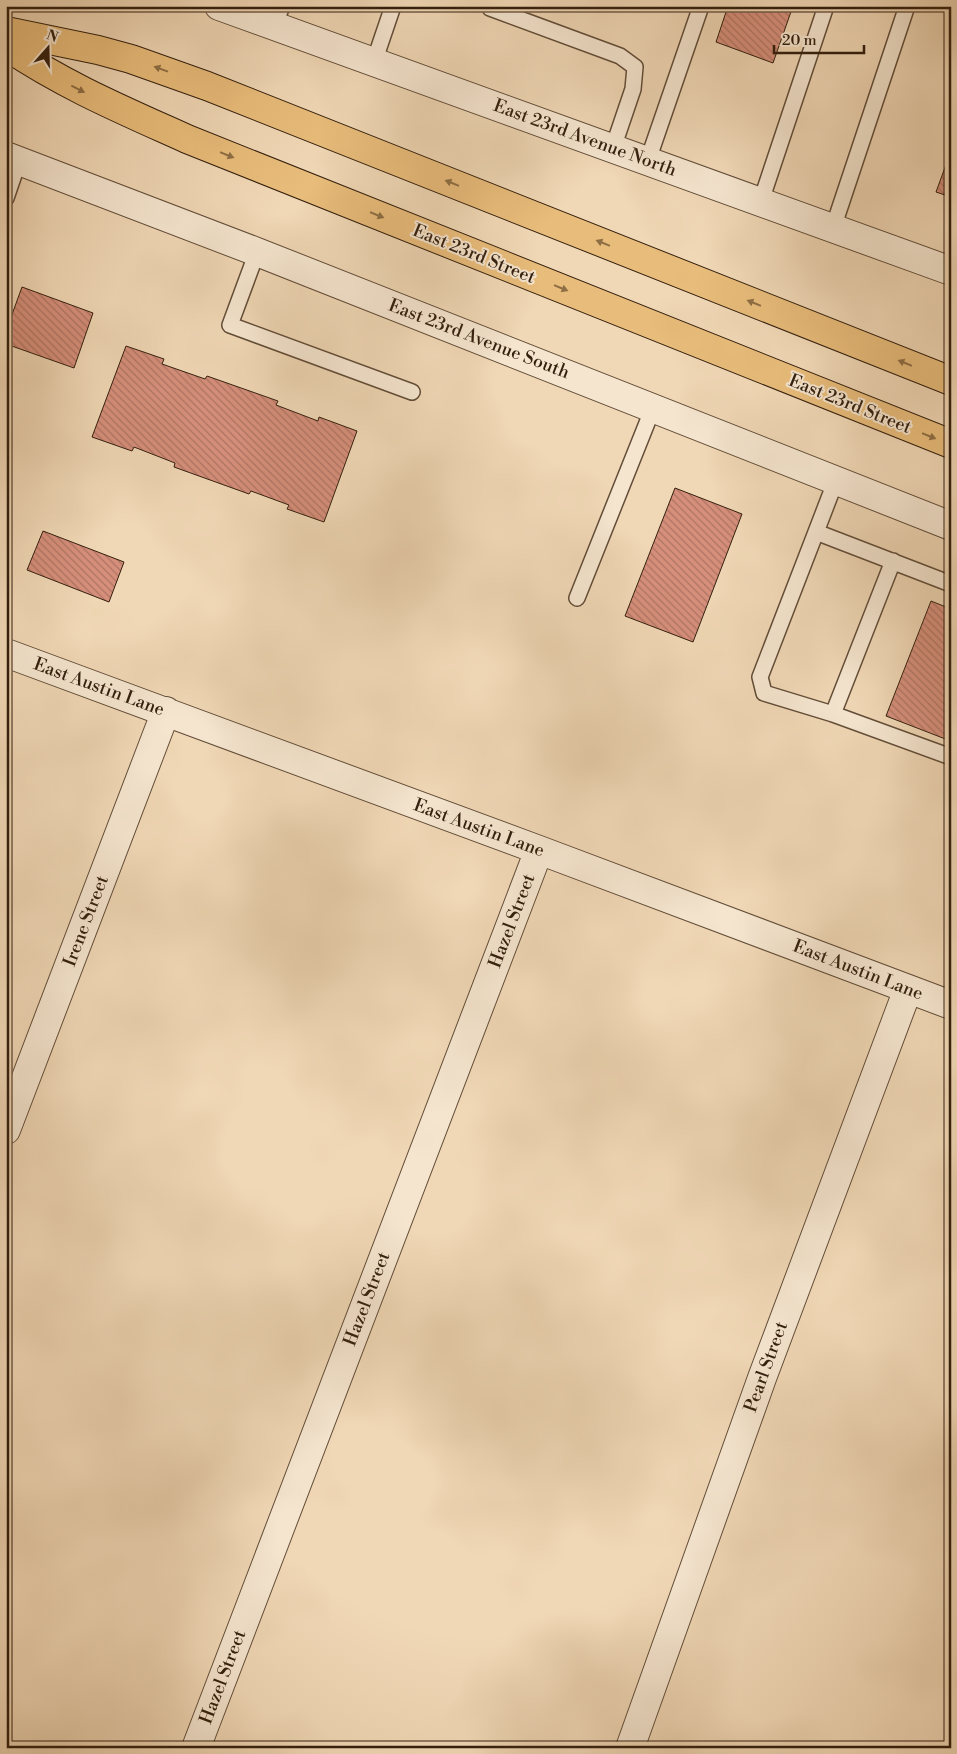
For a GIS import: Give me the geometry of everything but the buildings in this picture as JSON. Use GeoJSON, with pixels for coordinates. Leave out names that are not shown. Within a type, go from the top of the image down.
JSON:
{"type":"FeatureCollection","features":[{"type":"Feature","properties":{"kind":"main road"},"geometry":{"type":"LineString","coordinates":[[6,31],[98,50],[131,59],[208,86],[951,381]]}},
{"type":"Feature","properties":{"kind":"main road","name":"East 23rd Street"},"geometry":{"type":"LineString","coordinates":[[6,46],[78,89],[187,139],[951,444]]}},
{"type":"Feature","properties":{"kind":"street","name":"East 23rd Avenue North"},"geometry":{"type":"LineString","coordinates":[[218,6],[278,16],[374,62],[951,271]]}},
{"type":"Feature","properties":{"kind":"street","name":"East 23rd Avenue South"},"geometry":{"type":"LineString","coordinates":[[12,158],[257,252],[951,526]]}},
{"type":"Feature","properties":{"kind":"street","name":"East Austin Lane"},"geometry":{"type":"LineString","coordinates":[[6,653],[951,1005]]}},
{"type":"Feature","properties":{"kind":"street","name":"Irene Street"},"geometry":{"type":"LineString","coordinates":[[6,1130],[166,712]]}},
{"type":"Feature","properties":{"kind":"street","name":"Hazel Street"},"geometry":{"type":"LineString","coordinates":[[196,1748],[539,850]]}},
{"type":"Feature","properties":{"kind":"street","name":"Pearl Street"},"geometry":{"type":"LineString","coordinates":[[630,1748],[762,1378],[908,989]]}},
{"type":"Feature","properties":{"kind":"lane"},"geometry":{"type":"LineString","coordinates":[[374,62],[393,6]]}},
{"type":"Feature","properties":{"kind":"lane"},"geometry":{"type":"LineString","coordinates":[[648,160],[701,6]]}},
{"type":"Feature","properties":{"kind":"lane"},"geometry":{"type":"LineString","coordinates":[[761,201],[826,6]]}},
{"type":"Feature","properties":{"kind":"lane"},"geometry":{"type":"LineString","coordinates":[[833,228],[907,6]]}},
{"type":"Feature","properties":{"kind":"lane"},"geometry":{"type":"LineString","coordinates":[[490,8],[620,56],[635,68],[634,89],[613,148]]}},
{"type":"Feature","properties":{"kind":"lane"},"geometry":{"type":"LineString","coordinates":[[6,198],[12,158]]}},
{"type":"Feature","properties":{"kind":"lane"},"geometry":{"type":"LineString","coordinates":[[257,252],[230,325],[412,392]]}},
{"type":"Feature","properties":{"kind":"lane"},"geometry":{"type":"LineString","coordinates":[[577,598],[653,408]]}},
{"type":"Feature","properties":{"kind":"lane"},"geometry":{"type":"LineString","coordinates":[[836,480],[760,678],[764,693],[833,714],[951,757]]}},
{"type":"Feature","properties":{"kind":"lane"},"geometry":{"type":"LineString","coordinates":[[816,532],[951,584]]}},
{"type":"Feature","properties":{"kind":"lane"},"geometry":{"type":"LineString","coordinates":[[833,714],[893,561]]}}]}
